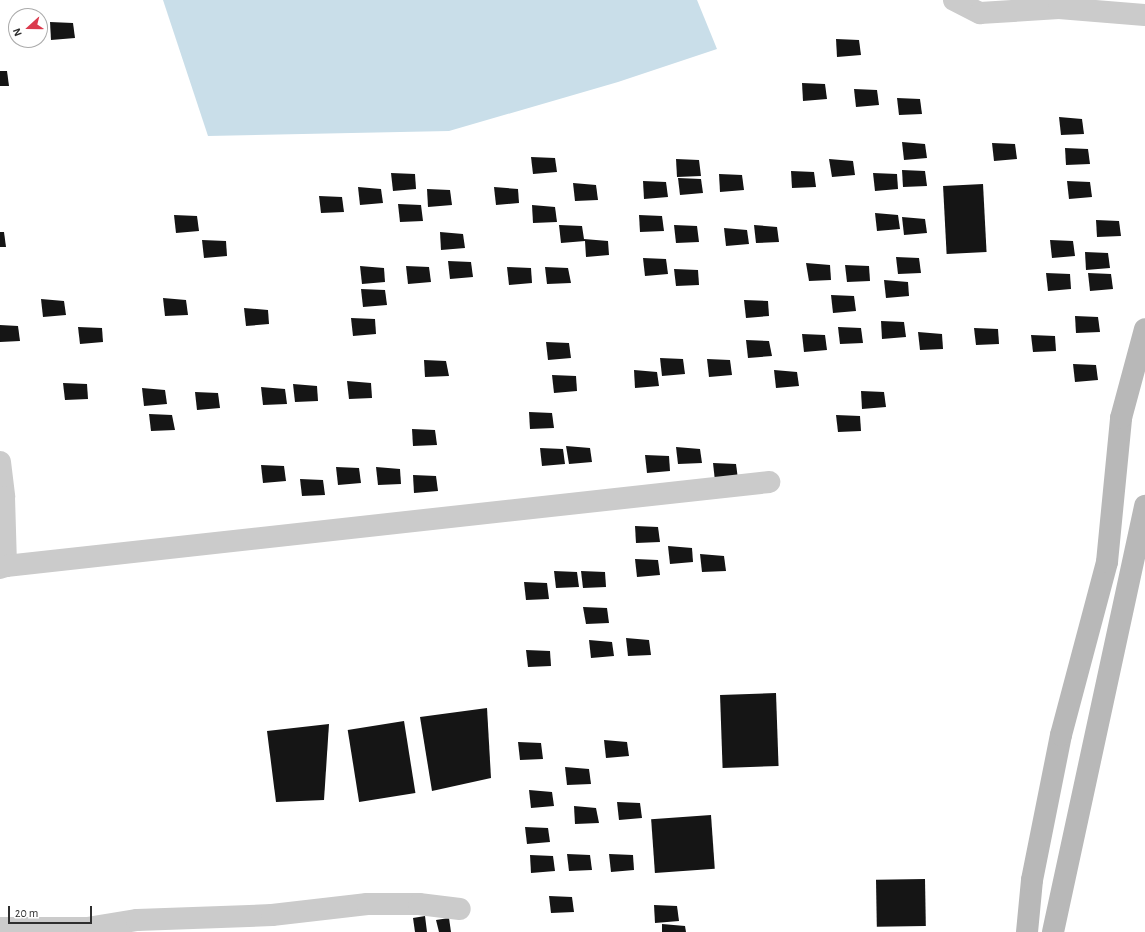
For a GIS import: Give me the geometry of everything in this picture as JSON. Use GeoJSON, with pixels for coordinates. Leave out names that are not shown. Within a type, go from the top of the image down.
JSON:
{"type":"FeatureCollection","features":[{"type":"Feature","properties":{"kind":"main road"},"geometry":{"type":"LineString","coordinates":[[1027,932],[1032,880],[1061,735],[1107,562],[1121,418],[1145,329]]}},
{"type":"Feature","properties":{"kind":"main road"},"geometry":{"type":"LineString","coordinates":[[1053,932],[1145,506]]}},
{"type":"Feature","properties":{"kind":"street"},"geometry":{"type":"LineString","coordinates":[[954,0],[980,12],[1059,8],[1145,15]]}},
{"type":"Feature","properties":{"kind":"street"},"geometry":{"type":"LineString","coordinates":[[0,462],[4,497],[3,567],[769,482]]}},
{"type":"Feature","properties":{"kind":"street"},"geometry":{"type":"LineString","coordinates":[[0,928],[87,928],[137,920],[272,915],[367,904],[419,904],[460,908]]}},
{"type":"Feature","properties":{"kind":"water"},"geometry":{"type":"Polygon","coordinates":[[[163,0],[697,0],[717,49],[618,82],[449,131],[208,136],[163,0]]]}},
{"type":"Feature","properties":{"kind":"building"},"geometry":{"type":"Polygon","coordinates":[[[50,22],[73,23],[75,38],[51,40],[50,22]]]}},
{"type":"Feature","properties":{"kind":"building"},"geometry":{"type":"Polygon","coordinates":[[[836,39],[859,40],[861,55],[837,57],[836,39]]]}},
{"type":"Feature","properties":{"kind":"building"},"geometry":{"type":"Polygon","coordinates":[[[0,71],[7,71],[9,86],[0,86],[0,71]]]}},
{"type":"Feature","properties":{"kind":"building"},"geometry":{"type":"Polygon","coordinates":[[[802,83],[825,84],[827,99],[803,101],[802,83]]]}},
{"type":"Feature","properties":{"kind":"building"},"geometry":{"type":"Polygon","coordinates":[[[854,89],[877,90],[879,105],[856,107],[854,89]]]}},
{"type":"Feature","properties":{"kind":"building"},"geometry":{"type":"Polygon","coordinates":[[[897,98],[920,99],[922,114],[899,115],[897,98]]]}},
{"type":"Feature","properties":{"kind":"building"},"geometry":{"type":"Polygon","coordinates":[[[1059,117],[1082,119],[1084,134],[1061,135],[1059,117]]]}},
{"type":"Feature","properties":{"kind":"building"},"geometry":{"type":"Polygon","coordinates":[[[902,142],[925,144],[927,158],[904,160],[902,142]]]}},
{"type":"Feature","properties":{"kind":"building"},"geometry":{"type":"Polygon","coordinates":[[[992,143],[1015,144],[1017,159],[994,161],[992,143]]]}},
{"type":"Feature","properties":{"kind":"building"},"geometry":{"type":"Polygon","coordinates":[[[1065,148],[1088,149],[1090,164],[1066,165],[1065,148]]]}},
{"type":"Feature","properties":{"kind":"building"},"geometry":{"type":"Polygon","coordinates":[[[531,157],[555,158],[557,172],[533,174],[531,157]]]}},
{"type":"Feature","properties":{"kind":"building"},"geometry":{"type":"Polygon","coordinates":[[[676,159],[699,160],[701,176],[677,177],[676,159]]]}},
{"type":"Feature","properties":{"kind":"building"},"geometry":{"type":"Polygon","coordinates":[[[829,159],[853,161],[855,175],[832,177],[829,159]]]}},
{"type":"Feature","properties":{"kind":"building"},"geometry":{"type":"Polygon","coordinates":[[[902,170],[925,171],[927,186],[903,187],[902,170]]]}},
{"type":"Feature","properties":{"kind":"building"},"geometry":{"type":"Polygon","coordinates":[[[791,171],[814,172],[816,187],[792,188],[791,171]]]}},
{"type":"Feature","properties":{"kind":"building"},"geometry":{"type":"Polygon","coordinates":[[[391,173],[415,174],[416,189],[393,191],[391,173]]]}},
{"type":"Feature","properties":{"kind":"building"},"geometry":{"type":"Polygon","coordinates":[[[873,173],[897,174],[898,189],[875,191],[873,173]]]}},
{"type":"Feature","properties":{"kind":"building"},"geometry":{"type":"Polygon","coordinates":[[[719,174],[742,175],[744,190],[720,192],[719,174]]]}},
{"type":"Feature","properties":{"kind":"building"},"geometry":{"type":"Polygon","coordinates":[[[678,178],[701,179],[703,193],[680,195],[678,178]]]}},
{"type":"Feature","properties":{"kind":"building"},"geometry":{"type":"Polygon","coordinates":[[[643,181],[666,182],[668,197],[644,199],[643,181]]]}},
{"type":"Feature","properties":{"kind":"building"},"geometry":{"type":"Polygon","coordinates":[[[1067,181],[1090,182],[1092,197],[1069,199],[1067,181]]]}},
{"type":"Feature","properties":{"kind":"building"},"geometry":{"type":"Polygon","coordinates":[[[573,183],[596,185],[598,200],[575,201],[573,183]]]}},
{"type":"Feature","properties":{"kind":"building"},"geometry":{"type":"Polygon","coordinates":[[[983,184],[987,252],[947,254],[943,186],[983,184]]]}},
{"type":"Feature","properties":{"kind":"building"},"geometry":{"type":"Polygon","coordinates":[[[358,187],[381,189],[383,203],[360,205],[358,187]]]}},
{"type":"Feature","properties":{"kind":"building"},"geometry":{"type":"Polygon","coordinates":[[[494,187],[518,189],[519,203],[496,205],[494,187]]]}},
{"type":"Feature","properties":{"kind":"building"},"geometry":{"type":"Polygon","coordinates":[[[427,189],[450,190],[452,205],[428,207],[427,189]]]}},
{"type":"Feature","properties":{"kind":"building"},"geometry":{"type":"Polygon","coordinates":[[[319,196],[342,197],[344,212],[321,213],[319,196]]]}},
{"type":"Feature","properties":{"kind":"building"},"geometry":{"type":"Polygon","coordinates":[[[398,204],[421,205],[423,221],[400,222],[398,204]]]}},
{"type":"Feature","properties":{"kind":"building"},"geometry":{"type":"Polygon","coordinates":[[[532,205],[555,207],[557,222],[533,223],[532,205]]]}},
{"type":"Feature","properties":{"kind":"building"},"geometry":{"type":"Polygon","coordinates":[[[875,213],[898,215],[900,229],[877,231],[875,213]]]}},
{"type":"Feature","properties":{"kind":"building"},"geometry":{"type":"Polygon","coordinates":[[[174,215],[197,216],[199,231],[176,233],[174,215]]]}},
{"type":"Feature","properties":{"kind":"building"},"geometry":{"type":"Polygon","coordinates":[[[639,215],[662,216],[664,231],[640,232],[639,215]]]}},
{"type":"Feature","properties":{"kind":"building"},"geometry":{"type":"Polygon","coordinates":[[[902,217],[925,219],[927,233],[904,235],[902,217]]]}},
{"type":"Feature","properties":{"kind":"building"},"geometry":{"type":"Polygon","coordinates":[[[1096,220],[1119,221],[1121,236],[1097,237],[1096,220]]]}},
{"type":"Feature","properties":{"kind":"building"},"geometry":{"type":"Polygon","coordinates":[[[559,225],[582,226],[584,239],[608,241],[609,255],[586,257],[585,241],[561,243],[559,225]]]}},
{"type":"Feature","properties":{"kind":"building"},"geometry":{"type":"Polygon","coordinates":[[[674,225],[697,226],[699,242],[676,243],[674,225]]]}},
{"type":"Feature","properties":{"kind":"building"},"geometry":{"type":"Polygon","coordinates":[[[754,225],[777,227],[779,242],[756,243],[754,225]]]}},
{"type":"Feature","properties":{"kind":"building"},"geometry":{"type":"Polygon","coordinates":[[[724,228],[747,230],[749,244],[726,246],[724,228]]]}},
{"type":"Feature","properties":{"kind":"building"},"geometry":{"type":"Polygon","coordinates":[[[0,232],[4,232],[6,247],[0,247],[0,232]]]}},
{"type":"Feature","properties":{"kind":"building"},"geometry":{"type":"Polygon","coordinates":[[[440,232],[463,234],[465,248],[441,250],[440,232]]]}},
{"type":"Feature","properties":{"kind":"building"},"geometry":{"type":"Polygon","coordinates":[[[202,240],[226,241],[227,256],[204,258],[202,240]]]}},
{"type":"Feature","properties":{"kind":"building"},"geometry":{"type":"Polygon","coordinates":[[[1050,240],[1073,241],[1075,256],[1052,258],[1050,240]]]}},
{"type":"Feature","properties":{"kind":"building"},"geometry":{"type":"Polygon","coordinates":[[[1085,252],[1108,253],[1110,268],[1086,270],[1085,252]]]}},
{"type":"Feature","properties":{"kind":"building"},"geometry":{"type":"Polygon","coordinates":[[[896,257],[919,258],[921,273],[898,274],[896,257]]]}},
{"type":"Feature","properties":{"kind":"building"},"geometry":{"type":"Polygon","coordinates":[[[643,258],[666,259],[668,274],[645,276],[643,258]]]}},
{"type":"Feature","properties":{"kind":"building"},"geometry":{"type":"Polygon","coordinates":[[[448,261],[471,262],[473,277],[450,279],[448,261]]]}},
{"type":"Feature","properties":{"kind":"building"},"geometry":{"type":"Polygon","coordinates":[[[806,263],[830,265],[831,280],[809,281],[806,263]]]}},
{"type":"Feature","properties":{"kind":"building"},"geometry":{"type":"Polygon","coordinates":[[[845,265],[869,266],[870,281],[847,282],[845,265]]]}},
{"type":"Feature","properties":{"kind":"building"},"geometry":{"type":"Polygon","coordinates":[[[360,266],[384,268],[385,282],[362,284],[360,266]]]}},
{"type":"Feature","properties":{"kind":"building"},"geometry":{"type":"Polygon","coordinates":[[[406,266],[429,267],[431,282],[408,284],[406,266]]]}},
{"type":"Feature","properties":{"kind":"building"},"geometry":{"type":"Polygon","coordinates":[[[507,267],[531,268],[532,283],[509,285],[507,267]]]}},
{"type":"Feature","properties":{"kind":"building"},"geometry":{"type":"Polygon","coordinates":[[[545,267],[568,268],[571,283],[547,284],[545,267]]]}},
{"type":"Feature","properties":{"kind":"building"},"geometry":{"type":"Polygon","coordinates":[[[674,269],[698,270],[699,285],[676,286],[674,269]]]}},
{"type":"Feature","properties":{"kind":"building"},"geometry":{"type":"Polygon","coordinates":[[[1046,273],[1070,274],[1071,289],[1048,291],[1046,273]]]}},
{"type":"Feature","properties":{"kind":"building"},"geometry":{"type":"Polygon","coordinates":[[[1088,273],[1111,274],[1113,289],[1090,291],[1088,273]]]}},
{"type":"Feature","properties":{"kind":"building"},"geometry":{"type":"Polygon","coordinates":[[[884,280],[908,282],[909,296],[886,298],[884,280]]]}},
{"type":"Feature","properties":{"kind":"building"},"geometry":{"type":"Polygon","coordinates":[[[361,289],[385,290],[387,305],[363,307],[361,289]]]}},
{"type":"Feature","properties":{"kind":"building"},"geometry":{"type":"Polygon","coordinates":[[[831,295],[854,296],[856,311],[833,313],[831,295]]]}},
{"type":"Feature","properties":{"kind":"building"},"geometry":{"type":"Polygon","coordinates":[[[163,298],[186,300],[188,315],[165,316],[163,298]]]}},
{"type":"Feature","properties":{"kind":"building"},"geometry":{"type":"Polygon","coordinates":[[[41,299],[64,301],[66,315],[43,317],[41,299]]]}},
{"type":"Feature","properties":{"kind":"building"},"geometry":{"type":"Polygon","coordinates":[[[744,300],[768,301],[769,316],[746,318],[744,300]]]}},
{"type":"Feature","properties":{"kind":"building"},"geometry":{"type":"Polygon","coordinates":[[[244,308],[268,310],[269,324],[246,326],[244,308]]]}},
{"type":"Feature","properties":{"kind":"building"},"geometry":{"type":"Polygon","coordinates":[[[1075,316],[1098,317],[1100,332],[1076,333],[1075,316]]]}},
{"type":"Feature","properties":{"kind":"building"},"geometry":{"type":"Polygon","coordinates":[[[351,318],[375,319],[376,334],[353,336],[351,318]]]}},
{"type":"Feature","properties":{"kind":"building"},"geometry":{"type":"Polygon","coordinates":[[[881,321],[904,322],[906,337],[882,339],[881,321]]]}},
{"type":"Feature","properties":{"kind":"building"},"geometry":{"type":"Polygon","coordinates":[[[0,325],[18,326],[20,341],[0,342],[0,325]]]}},
{"type":"Feature","properties":{"kind":"building"},"geometry":{"type":"Polygon","coordinates":[[[78,327],[102,328],[103,342],[80,344],[78,327]]]}},
{"type":"Feature","properties":{"kind":"building"},"geometry":{"type":"Polygon","coordinates":[[[838,327],[861,328],[863,343],[840,344],[838,327]]]}},
{"type":"Feature","properties":{"kind":"building"},"geometry":{"type":"Polygon","coordinates":[[[974,328],[998,329],[999,344],[976,345],[974,328]]]}},
{"type":"Feature","properties":{"kind":"building"},"geometry":{"type":"Polygon","coordinates":[[[918,332],[942,334],[943,349],[920,350],[918,332]]]}},
{"type":"Feature","properties":{"kind":"building"},"geometry":{"type":"Polygon","coordinates":[[[802,334],[825,335],[827,350],[804,352],[802,334]]]}},
{"type":"Feature","properties":{"kind":"building"},"geometry":{"type":"Polygon","coordinates":[[[1031,335],[1055,336],[1056,351],[1033,352],[1031,335]]]}},
{"type":"Feature","properties":{"kind":"building"},"geometry":{"type":"Polygon","coordinates":[[[746,340],[769,341],[772,356],[748,358],[746,340]]]}},
{"type":"Feature","properties":{"kind":"building"},"geometry":{"type":"Polygon","coordinates":[[[546,342],[569,343],[571,358],[548,360],[546,342]]]}},
{"type":"Feature","properties":{"kind":"building"},"geometry":{"type":"Polygon","coordinates":[[[660,358],[683,359],[685,374],[662,376],[660,358]]]}},
{"type":"Feature","properties":{"kind":"building"},"geometry":{"type":"Polygon","coordinates":[[[707,359],[730,360],[732,375],[709,377],[707,359]]]}},
{"type":"Feature","properties":{"kind":"building"},"geometry":{"type":"Polygon","coordinates":[[[424,360],[446,361],[449,376],[425,377],[424,360]]]}},
{"type":"Feature","properties":{"kind":"building"},"geometry":{"type":"Polygon","coordinates":[[[1073,364],[1096,365],[1098,380],[1075,382],[1073,364]]]}},
{"type":"Feature","properties":{"kind":"building"},"geometry":{"type":"Polygon","coordinates":[[[634,370],[657,372],[659,386],[635,388],[634,370]]]}},
{"type":"Feature","properties":{"kind":"building"},"geometry":{"type":"Polygon","coordinates":[[[774,370],[797,372],[799,386],[776,388],[774,370]]]}},
{"type":"Feature","properties":{"kind":"building"},"geometry":{"type":"Polygon","coordinates":[[[552,375],[576,376],[577,391],[554,393],[552,375]]]}},
{"type":"Feature","properties":{"kind":"building"},"geometry":{"type":"Polygon","coordinates":[[[347,381],[371,383],[372,398],[349,399],[347,381]]]}},
{"type":"Feature","properties":{"kind":"building"},"geometry":{"type":"Polygon","coordinates":[[[63,383],[87,384],[88,399],[65,400],[63,383]]]}},
{"type":"Feature","properties":{"kind":"building"},"geometry":{"type":"Polygon","coordinates":[[[293,384],[317,386],[318,401],[295,402],[293,384]]]}},
{"type":"Feature","properties":{"kind":"building"},"geometry":{"type":"Polygon","coordinates":[[[261,387],[285,389],[287,404],[263,405],[261,387]]]}},
{"type":"Feature","properties":{"kind":"building"},"geometry":{"type":"Polygon","coordinates":[[[142,388],[165,390],[167,404],[144,406],[142,388]]]}},
{"type":"Feature","properties":{"kind":"building"},"geometry":{"type":"Polygon","coordinates":[[[861,391],[884,392],[886,407],[862,409],[861,391]]]}},
{"type":"Feature","properties":{"kind":"building"},"geometry":{"type":"Polygon","coordinates":[[[195,392],[218,393],[220,408],[197,410],[195,392]]]}},
{"type":"Feature","properties":{"kind":"building"},"geometry":{"type":"Polygon","coordinates":[[[529,412],[552,413],[554,428],[530,429],[529,412]]]}},
{"type":"Feature","properties":{"kind":"building"},"geometry":{"type":"Polygon","coordinates":[[[149,414],[172,415],[175,430],[151,431],[149,414]]]}},
{"type":"Feature","properties":{"kind":"building"},"geometry":{"type":"Polygon","coordinates":[[[836,415],[860,416],[861,431],[838,432],[836,415]]]}},
{"type":"Feature","properties":{"kind":"building"},"geometry":{"type":"Polygon","coordinates":[[[412,429],[435,430],[437,445],[413,446],[412,429]]]}},
{"type":"Feature","properties":{"kind":"building"},"geometry":{"type":"Polygon","coordinates":[[[566,446],[590,448],[592,462],[569,464],[566,446]]]}},
{"type":"Feature","properties":{"kind":"building"},"geometry":{"type":"Polygon","coordinates":[[[676,447],[700,449],[702,463],[678,464],[676,447]]]}},
{"type":"Feature","properties":{"kind":"building"},"geometry":{"type":"Polygon","coordinates":[[[540,448],[563,449],[565,464],[542,466],[540,448]]]}},
{"type":"Feature","properties":{"kind":"building"},"geometry":{"type":"Polygon","coordinates":[[[645,455],[669,456],[670,471],[647,473],[645,455]]]}},
{"type":"Feature","properties":{"kind":"building"},"geometry":{"type":"Polygon","coordinates":[[[713,463],[736,464],[738,479],[715,481],[713,463]]]}},
{"type":"Feature","properties":{"kind":"building"},"geometry":{"type":"Polygon","coordinates":[[[261,465],[284,466],[286,481],[263,483],[261,465]]]}},
{"type":"Feature","properties":{"kind":"building"},"geometry":{"type":"Polygon","coordinates":[[[336,467],[359,468],[361,483],[338,485],[336,467]]]}},
{"type":"Feature","properties":{"kind":"building"},"geometry":{"type":"Polygon","coordinates":[[[376,467],[400,469],[401,484],[378,485],[376,467]]]}},
{"type":"Feature","properties":{"kind":"building"},"geometry":{"type":"Polygon","coordinates":[[[413,475],[436,476],[438,491],[414,493],[413,475]]]}},
{"type":"Feature","properties":{"kind":"building"},"geometry":{"type":"Polygon","coordinates":[[[300,479],[323,480],[325,495],[302,496],[300,479]]]}},
{"type":"Feature","properties":{"kind":"building"},"geometry":{"type":"Polygon","coordinates":[[[635,526],[658,527],[660,542],[636,543],[635,526]]]}},
{"type":"Feature","properties":{"kind":"building"},"geometry":{"type":"Polygon","coordinates":[[[668,546],[692,548],[693,562],[670,564],[668,546]]]}},
{"type":"Feature","properties":{"kind":"building"},"geometry":{"type":"Polygon","coordinates":[[[700,554],[724,556],[726,571],[702,572],[700,554]]]}},
{"type":"Feature","properties":{"kind":"building"},"geometry":{"type":"Polygon","coordinates":[[[635,559],[658,560],[660,575],[637,577],[635,559]]]}},
{"type":"Feature","properties":{"kind":"building"},"geometry":{"type":"Polygon","coordinates":[[[554,571],[577,572],[579,587],[556,588],[554,571]]]}},
{"type":"Feature","properties":{"kind":"building"},"geometry":{"type":"Polygon","coordinates":[[[581,571],[605,572],[606,587],[583,588],[581,571]]]}},
{"type":"Feature","properties":{"kind":"building"},"geometry":{"type":"Polygon","coordinates":[[[524,582],[547,583],[549,599],[526,600],[524,582]]]}},
{"type":"Feature","properties":{"kind":"building"},"geometry":{"type":"Polygon","coordinates":[[[583,607],[607,608],[609,623],[586,624],[583,607]]]}},
{"type":"Feature","properties":{"kind":"building"},"geometry":{"type":"Polygon","coordinates":[[[626,638],[649,640],[651,655],[628,656],[626,638]]]}},
{"type":"Feature","properties":{"kind":"building"},"geometry":{"type":"Polygon","coordinates":[[[589,640],[612,642],[614,656],[591,658],[589,640]]]}},
{"type":"Feature","properties":{"kind":"building"},"geometry":{"type":"Polygon","coordinates":[[[526,650],[550,651],[551,666],[528,667],[526,650]]]}},
{"type":"Feature","properties":{"kind":"building"},"geometry":{"type":"Polygon","coordinates":[[[776,693],[779,766],[723,768],[720,695],[776,693]]]}},
{"type":"Feature","properties":{"kind":"building"},"geometry":{"type":"Polygon","coordinates":[[[487,708],[491,778],[432,791],[420,717],[487,708]]]}},
{"type":"Feature","properties":{"kind":"building"},"geometry":{"type":"Polygon","coordinates":[[[404,721],[415,793],[359,802],[348,730],[404,721]]]}},
{"type":"Feature","properties":{"kind":"building"},"geometry":{"type":"Polygon","coordinates":[[[329,724],[324,800],[276,802],[267,731],[329,724]]]}},
{"type":"Feature","properties":{"kind":"building"},"geometry":{"type":"Polygon","coordinates":[[[604,740],[627,742],[629,756],[606,758],[604,740]]]}},
{"type":"Feature","properties":{"kind":"building"},"geometry":{"type":"Polygon","coordinates":[[[518,742],[541,743],[543,759],[520,760],[518,742]]]}},
{"type":"Feature","properties":{"kind":"building"},"geometry":{"type":"Polygon","coordinates":[[[565,767],[589,769],[591,784],[567,785],[565,767]]]}},
{"type":"Feature","properties":{"kind":"building"},"geometry":{"type":"Polygon","coordinates":[[[529,790],[552,792],[554,806],[531,808],[529,790]]]}},
{"type":"Feature","properties":{"kind":"building"},"geometry":{"type":"Polygon","coordinates":[[[617,802],[640,803],[642,818],[619,820],[617,802]]]}},
{"type":"Feature","properties":{"kind":"building"},"geometry":{"type":"Polygon","coordinates":[[[574,806],[596,808],[599,823],[575,824],[574,806]]]}},
{"type":"Feature","properties":{"kind":"building"},"geometry":{"type":"Polygon","coordinates":[[[711,815],[715,869],[655,873],[651,819],[711,815]]]}},
{"type":"Feature","properties":{"kind":"building"},"geometry":{"type":"Polygon","coordinates":[[[525,827],[548,828],[550,842],[527,844],[525,827]]]}},
{"type":"Feature","properties":{"kind":"building"},"geometry":{"type":"Polygon","coordinates":[[[567,854],[590,855],[592,870],[569,871],[567,854]]]}},
{"type":"Feature","properties":{"kind":"building"},"geometry":{"type":"Polygon","coordinates":[[[609,854],[633,855],[634,870],[611,872],[609,854]]]}},
{"type":"Feature","properties":{"kind":"building"},"geometry":{"type":"Polygon","coordinates":[[[530,855],[553,856],[555,871],[531,873],[530,855]]]}},
{"type":"Feature","properties":{"kind":"building"},"geometry":{"type":"Polygon","coordinates":[[[925,879],[926,926],[877,927],[876,880],[925,879]]]}},
{"type":"Feature","properties":{"kind":"building"},"geometry":{"type":"Polygon","coordinates":[[[549,896],[572,897],[574,912],[551,913],[549,896]]]}},
{"type":"Feature","properties":{"kind":"building"},"geometry":{"type":"Polygon","coordinates":[[[654,905],[677,906],[679,921],[655,923],[654,905]]]}},
{"type":"Feature","properties":{"kind":"building"},"geometry":{"type":"Polygon","coordinates":[[[425,916],[427,932],[415,932],[413,918],[425,916]]]}},
{"type":"Feature","properties":{"kind":"building"},"geometry":{"type":"Polygon","coordinates":[[[449,918],[451,932],[439,932],[436,920],[449,918]]]}},
{"type":"Feature","properties":{"kind":"building"},"geometry":{"type":"Polygon","coordinates":[[[662,924],[685,926],[686,932],[662,932],[662,924]]]}}]}
